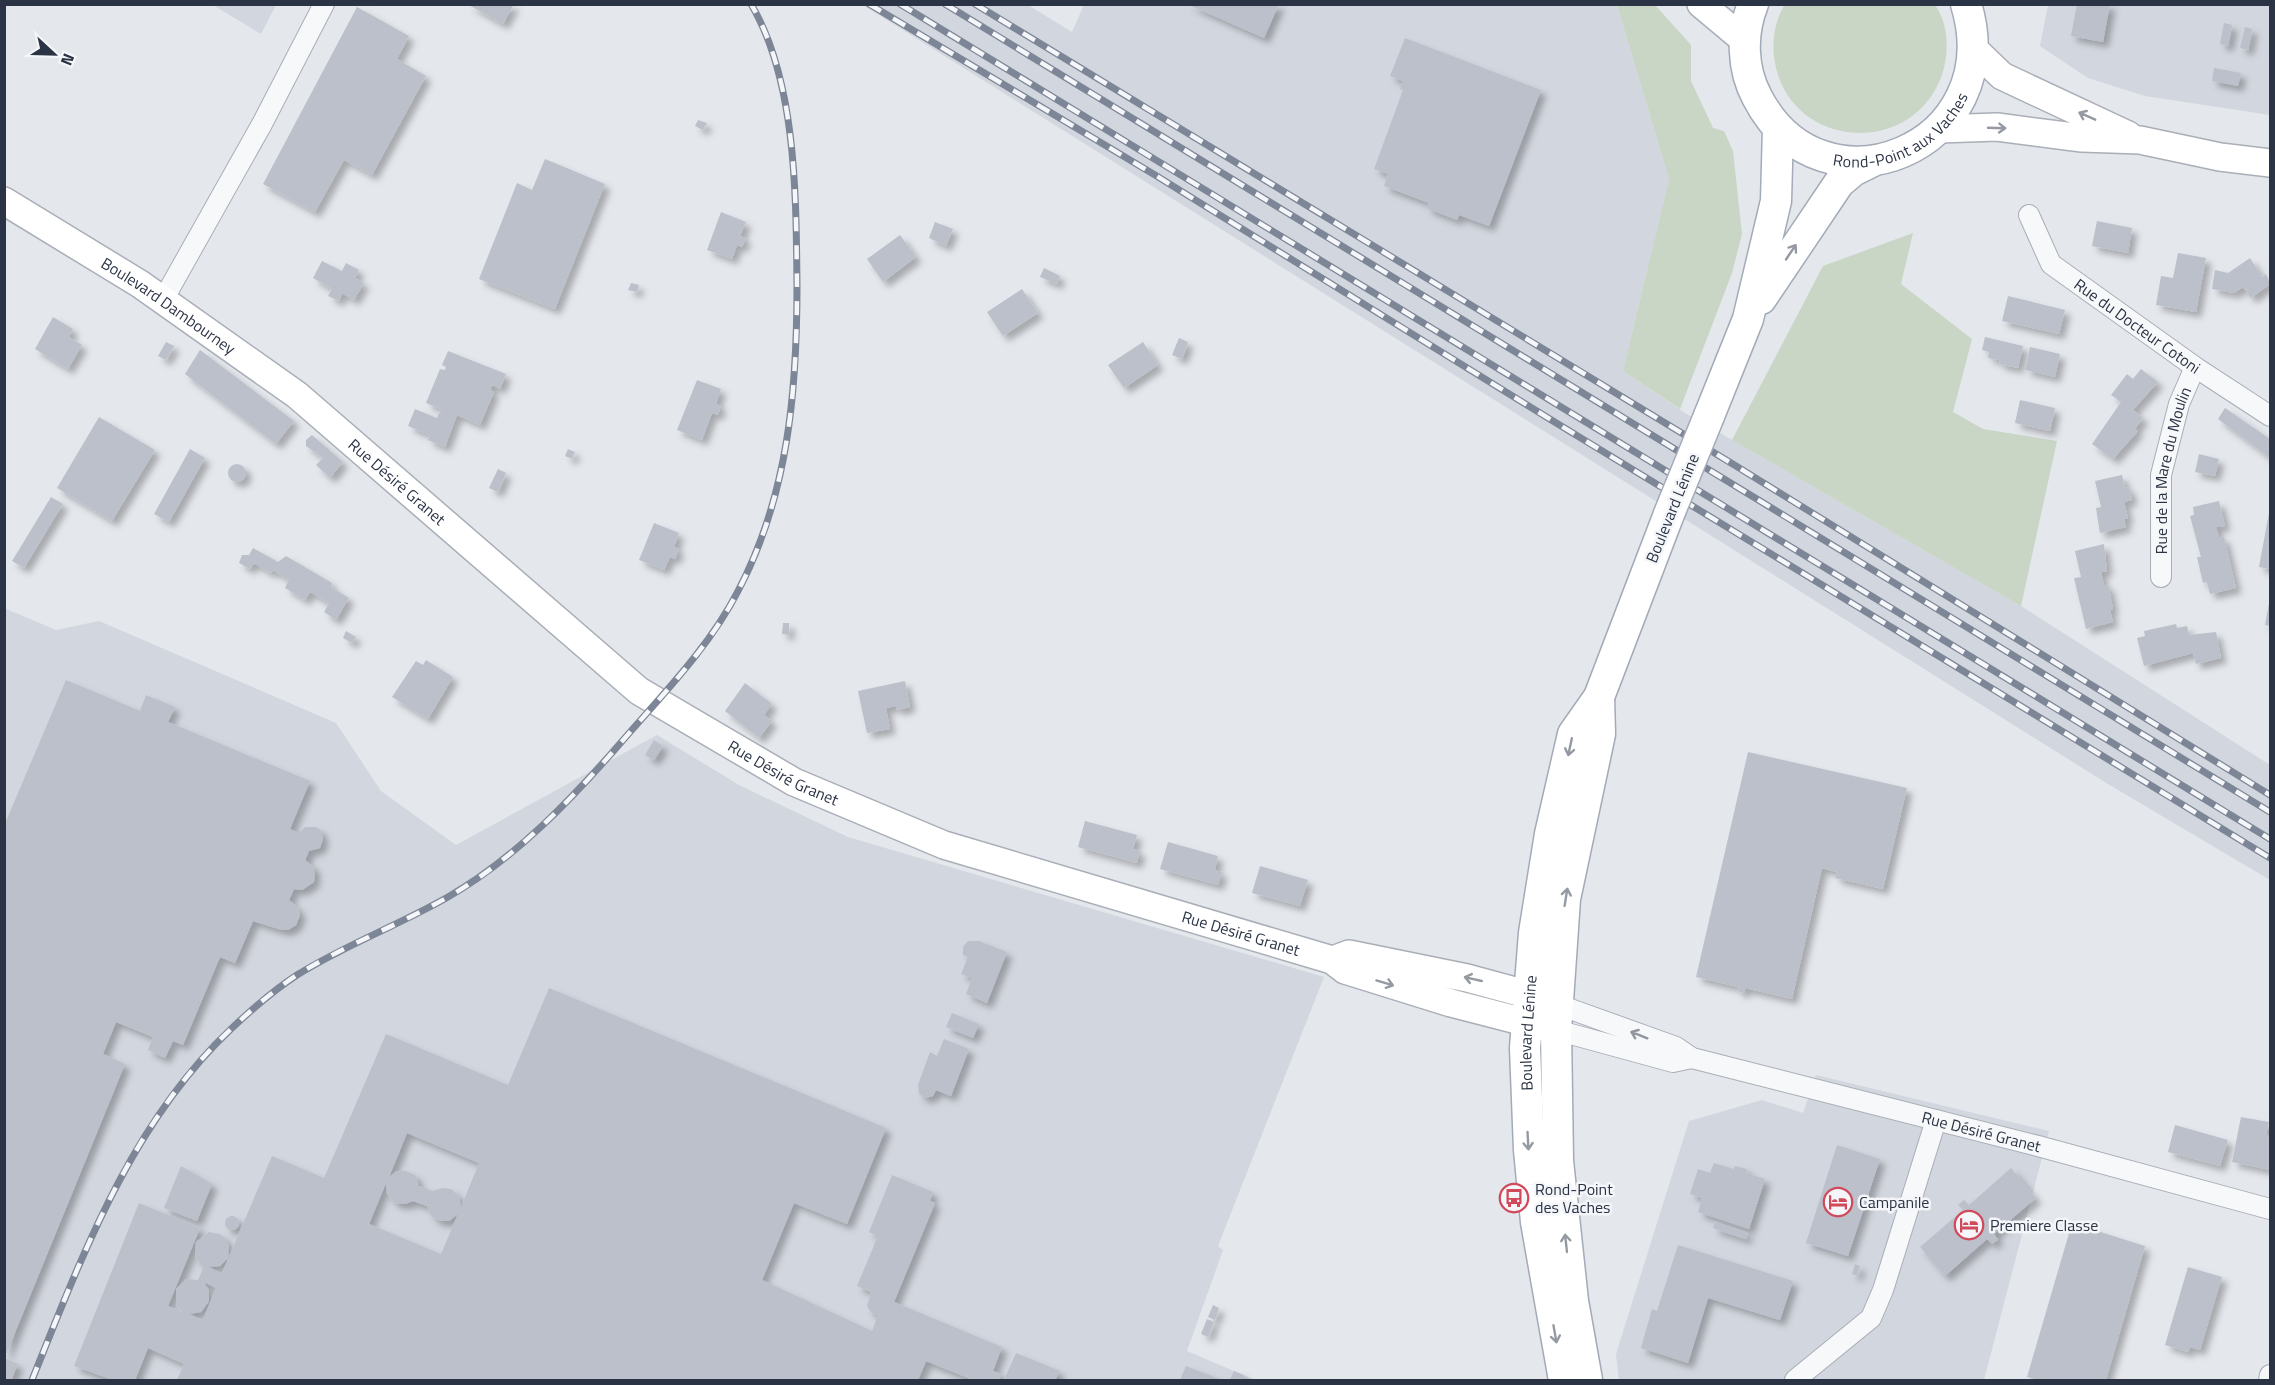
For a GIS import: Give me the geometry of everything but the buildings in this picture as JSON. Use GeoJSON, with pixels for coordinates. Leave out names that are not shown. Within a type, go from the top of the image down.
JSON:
{"type":"FeatureCollection","features":[{"type":"Feature","properties":{"kind":"main road","name":"Rond-Point aux Vaches"},"geometry":{"type":"LineString","coordinates":[[1753,4],[1744,40],[1746,65],[1752,89],[1763,110],[1778,128],[1801,146],[1826,157],[1846,161],[1874,161],[1903,153],[1921,144],[1939,129],[1954,111],[1965,91],[1975,50],[1973,25],[1966,4]]}},
{"type":"Feature","properties":{"kind":"main road","name":"Boulevard Lénine"},"geometry":{"type":"LineString","coordinates":[[1564,1380],[1536,1222],[1525,1083],[1542,1013],[1600,734],[1599,697],[1669,514],[1748,319],[1776,201],[1778,128]]}},
{"type":"Feature","properties":{"kind":"main road","name":"Boulevard Lénine"},"geometry":{"type":"LineString","coordinates":[[1748,319],[1839,183],[1853,171],[1874,161]]}},
{"type":"Feature","properties":{"kind":"main road","name":"Boulevard Lénine"},"geometry":{"type":"LineString","coordinates":[[1542,1013],[1573,1301],[1587,1380]]}},
{"type":"Feature","properties":{"kind":"street"},"geometry":{"type":"LineString","coordinates":[[163,300],[262,124],[324,4]]}},
{"type":"Feature","properties":{"kind":"street"},"geometry":{"type":"LineString","coordinates":[[1701,4],[1744,40]]}},
{"type":"Feature","properties":{"kind":"street"},"geometry":{"type":"LineString","coordinates":[[1975,50],[2002,76],[2140,140]]}},
{"type":"Feature","properties":{"kind":"street"},"geometry":{"type":"LineString","coordinates":[[1939,129],[1997,127],[2082,138],[2140,140],[2220,157],[2271,163]]}},
{"type":"Feature","properties":{"kind":"street","name":"Boulevard Dambourney"},"geometry":{"type":"LineString","coordinates":[[4,201],[163,300],[297,395],[326,419]]}},
{"type":"Feature","properties":{"kind":"street","name":"Rue du Docteur Cotoni"},"geometry":{"type":"LineString","coordinates":[[2029,215],[2051,264],[2195,367],[2271,416]]}},
{"type":"Feature","properties":{"kind":"street","name":"Rue de la Mare du Moulin"},"geometry":{"type":"LineString","coordinates":[[2161,577],[2161,475],[2179,404],[2195,367]]}},
{"type":"Feature","properties":{"kind":"street","name":"Rue Désiré Granet"},"geometry":{"type":"LineString","coordinates":[[326,419],[639,691],[794,782],[944,845],[1332,960],[1349,954],[1467,978],[1542,1013],[1673,1062],[1692,1058],[2271,1209]]}},
{"type":"Feature","properties":{"kind":"street"},"geometry":{"type":"LineString","coordinates":[[1795,1380],[1870,1318],[1883,1290],[1936,1120]]}},
{"type":"Feature","properties":{"kind":"street"},"geometry":{"type":"LineString","coordinates":[[2270,1380],[2271,1375]]}},
{"type":"Feature","properties":{"kind":"shaded area"},"geometry":{"type":"Polygon","coordinates":[[[276,4],[261,34],[213,5],[276,4]]]}},
{"type":"Feature","properties":{"kind":"shaded area"},"geometry":{"type":"Polygon","coordinates":[[[863,5],[1028,5],[1072,32],[1084,5],[1617,5],[1669,179],[1623,371],[1685,413],[2021,606],[2270,765],[2270,880],[2108,784],[863,5]]]}},
{"type":"Feature","properties":{"kind":"shaded area"},"geometry":{"type":"Polygon","coordinates":[[[2048,5],[2270,5],[2270,115],[2145,96],[2088,78],[2040,46],[2048,5]]]}},
{"type":"Feature","properties":{"kind":"shaded area"},"geometry":{"type":"Polygon","coordinates":[[[4,608],[56,630],[99,621],[336,723],[381,791],[456,845],[657,735],[739,785],[848,837],[1324,977],[1218,1246],[1223,1250],[1187,1351],[1255,1380],[5,1380],[4,608]]]}},
{"type":"Feature","properties":{"kind":"shaded area"},"geometry":{"type":"Polygon","coordinates":[[[1816,1075],[2049,1131],[1984,1380],[1619,1380],[1616,1354],[1689,1121],[1762,1100],[1803,1113],[1816,1075]]]}},
{"type":"Feature","properties":{"kind":"green space"},"geometry":{"type":"Polygon","coordinates":[[[1785,4],[1935,5],[1943,21],[1947,48],[1942,75],[1926,103],[1904,121],[1878,131],[1850,132],[1824,125],[1801,110],[1783,87],[1774,57],[1773,44],[1775,30],[1785,4]]]}},
{"type":"Feature","properties":{"kind":"green space"},"geometry":{"type":"Polygon","coordinates":[[[1617,5],[1655,5],[1691,45],[1691,81],[1713,128],[1724,131],[1733,151],[1742,234],[1732,273],[1680,409],[1623,371],[1669,179],[1617,5]]]}},
{"type":"Feature","properties":{"kind":"green space"},"geometry":{"type":"Polygon","coordinates":[[[1913,233],[1901,284],[1972,339],[1953,412],[1983,429],[2057,441],[2021,606],[1732,440],[1823,266],[1913,233]]]}},
{"type":"Feature","properties":{"kind":"railway"},"geometry":{"type":"LineString","coordinates":[[32,1380],[70,1286],[113,1193],[137,1149],[165,1106],[196,1066],[231,1029],[288,981],[334,954],[448,897],[497,864],[542,826],[585,783],[670,686],[714,631],[738,591],[755,555],[779,481],[792,404],[797,326],[796,216],[786,104],[766,35],[751,4]]}},
{"type":"Feature","properties":{"kind":"railway"},"geometry":{"type":"LineString","coordinates":[[869,4],[1155,175],[1553,421],[2270,858]]}},
{"type":"Feature","properties":{"kind":"railway"},"geometry":{"type":"LineString","coordinates":[[900,4],[2270,839]]}},
{"type":"Feature","properties":{"kind":"railway"},"geometry":{"type":"LineString","coordinates":[[945,4],[2270,812]]}},
{"type":"Feature","properties":{"kind":"railway"},"geometry":{"type":"LineString","coordinates":[[975,4],[1736,466],[2270,795]]}},
{"type":"Feature","properties":{"kind":"place","name":"Rond-Point des Vaches"},"geometry":{"type":"Point","coordinates":[1514,1198]}},
{"type":"Feature","properties":{"kind":"place","name":"Campanile"},"geometry":{"type":"Point","coordinates":[1838,1202]}},
{"type":"Feature","properties":{"kind":"place","name":"Premiere Classe"},"geometry":{"type":"Point","coordinates":[1969,1225]}}]}
